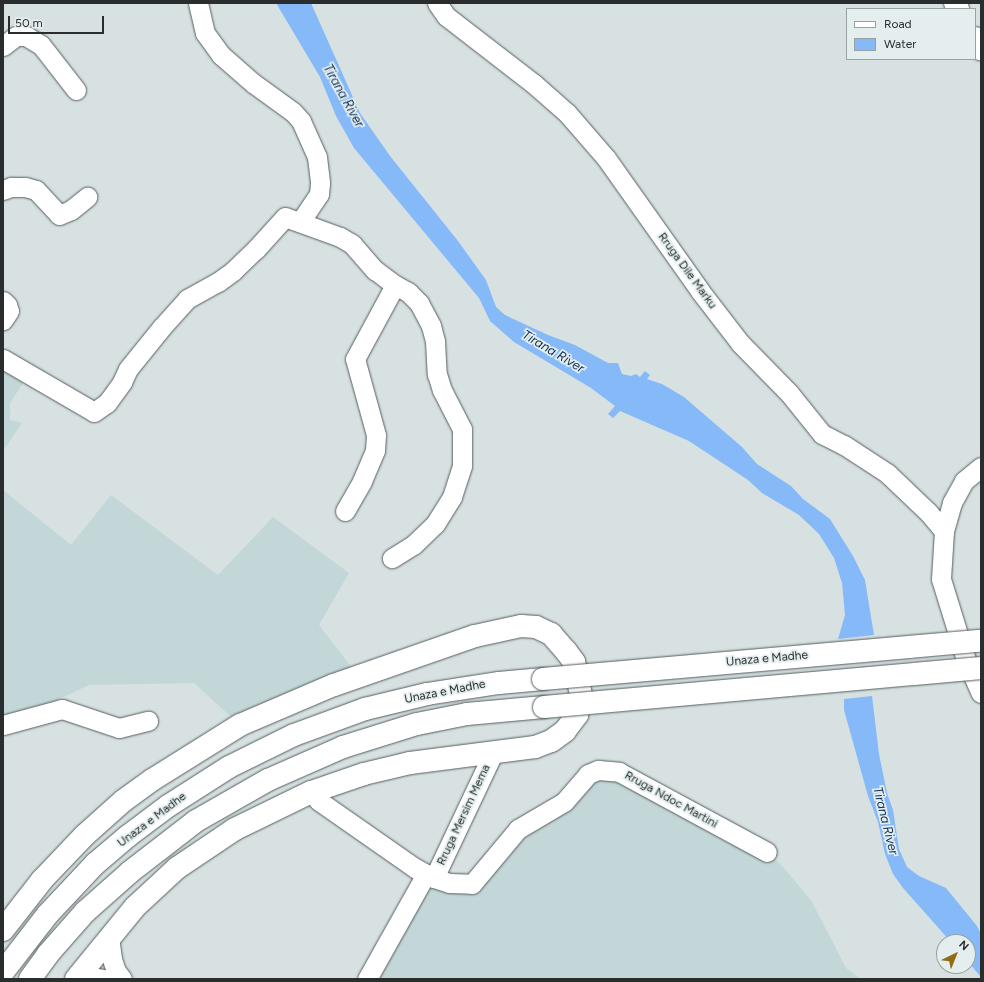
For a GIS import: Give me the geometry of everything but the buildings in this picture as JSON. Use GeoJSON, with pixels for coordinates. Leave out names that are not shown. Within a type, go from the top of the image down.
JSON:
{"type":"FeatureCollection","features":[{"type":"Feature","properties":{"kind":"main road"},"geometry":{"type":"LineString","coordinates":[[976,40],[981,49]]}},
{"type":"Feature","properties":{"kind":"main road"},"geometry":{"type":"LineString","coordinates":[[3,930],[42,880],[85,836],[123,801],[152,780],[240,725],[334,685],[475,636],[521,626],[536,626],[551,634],[574,662],[581,696],[577,715],[565,731],[551,741],[534,747],[410,763],[364,774],[311,792],[235,829],[177,868],[135,907],[76,979]]}},
{"type":"Feature","properties":{"kind":"main road","name":"Unaza e Madhe"},"geometry":{"type":"LineString","coordinates":[[3,972],[48,914],[95,864],[128,836],[168,806],[236,764],[294,735],[365,709],[427,694],[499,683],[981,641]]}},
{"type":"Feature","properties":{"kind":"main road","name":"Unaza e Madhe"},"geometry":{"type":"LineString","coordinates":[[30,979],[48,954],[85,912],[130,872],[196,822],[268,780],[343,747],[417,724],[467,714],[981,668]]}},
{"type":"Feature","properties":{"kind":"street"},"geometry":{"type":"LineString","coordinates":[[198,3],[205,33],[222,55],[253,83],[293,112],[301,121],[317,157],[320,183],[319,194],[300,222]]}},
{"type":"Feature","properties":{"kind":"street","name":"Rruga Dile Marku"},"geometry":{"type":"LineString","coordinates":[[437,3],[446,16],[534,84],[567,113],[606,158],[700,291],[740,343],[789,393],[822,434],[844,445],[887,473],[928,512],[944,531]]}},
{"type":"Feature","properties":{"kind":"street"},"geometry":{"type":"LineString","coordinates":[[3,46],[16,36],[26,36],[41,45],[76,90]]}},
{"type":"Feature","properties":{"kind":"street"},"geometry":{"type":"LineString","coordinates":[[3,190],[11,187],[25,186],[36,190],[60,215],[71,210],[87,197]]}},
{"type":"Feature","properties":{"kind":"street"},"geometry":{"type":"LineString","coordinates":[[3,359],[94,412],[107,403],[122,382],[128,369],[162,327],[188,299],[218,282],[233,270],[256,249],[286,217],[340,237],[352,244],[375,270],[394,285],[408,292],[419,303],[431,326],[435,341],[437,374],[442,390],[462,429],[462,466],[452,497],[435,524],[413,545],[392,558]]}},
{"type":"Feature","properties":{"kind":"street"},"geometry":{"type":"LineString","coordinates":[[345,511],[362,481],[375,450],[376,435],[355,359],[394,285]]}},
{"type":"Feature","properties":{"kind":"street"},"geometry":{"type":"LineString","coordinates":[[3,301],[7,305],[9,311],[3,320]]}},
{"type":"Feature","properties":{"kind":"street"},"geometry":{"type":"LineString","coordinates":[[981,467],[964,481],[952,503],[944,531],[942,578],[966,660],[981,693]]}},
{"type":"Feature","properties":{"kind":"street"},"geometry":{"type":"LineString","coordinates":[[3,725],[62,709],[119,728],[148,720]]}},
{"type":"Feature","properties":{"kind":"street","name":"Rruga Mersim Mema"},"geometry":{"type":"LineString","coordinates":[[430,876],[494,751]]}},
{"type":"Feature","properties":{"kind":"street","name":"Rruga Ndoc Martini"},"geometry":{"type":"LineString","coordinates":[[430,876],[449,883],[472,884],[518,828],[564,802],[588,774],[598,770],[619,772],[767,852]]}},
{"type":"Feature","properties":{"kind":"street"},"geometry":{"type":"LineString","coordinates":[[311,792],[319,801],[430,876],[367,979]]}},
{"type":"Feature","properties":{"kind":"street"},"geometry":{"type":"LineString","coordinates":[[109,937],[112,959],[116,971],[122,979]]}},
{"type":"Feature","properties":{"kind":"street"},"geometry":{"type":"LineString","coordinates":[[85,979],[91,977],[104,979]]}},
{"type":"Feature","properties":{"kind":"shaded area"},"geometry":{"type":"Polygon","coordinates":[[[3,359],[29,374],[10,403],[10,420],[22,423],[3,451],[3,359]]]}},
{"type":"Feature","properties":{"kind":"shaded area"},"geometry":{"type":"Polygon","coordinates":[[[3,490],[71,545],[111,495],[218,575],[273,517],[349,573],[319,625],[356,673],[240,725],[194,683],[89,685],[3,725],[3,490]]]}},
{"type":"Feature","properties":{"kind":"shaded area"},"geometry":{"type":"Polygon","coordinates":[[[598,770],[767,852],[784,868],[812,902],[846,968],[861,979],[367,979],[426,874],[472,884],[518,829],[598,770]]]}},
{"type":"Feature","properties":{"kind":"water","name":"Tirana River"},"geometry":{"type":"Polygon","coordinates":[[[276,3],[311,3],[360,113],[390,156],[458,241],[486,280],[496,307],[505,315],[548,335],[575,345],[608,363],[618,363],[622,374],[631,376],[636,374],[640,377],[645,371],[650,375],[647,379],[662,384],[684,397],[742,447],[757,464],[791,486],[803,499],[830,519],[853,556],[865,580],[874,635],[838,639],[845,615],[842,583],[834,558],[819,534],[799,515],[762,493],[748,480],[689,441],[620,411],[613,418],[608,414],[615,406],[591,388],[514,342],[490,321],[479,298],[354,148],[336,116],[320,77],[276,3]]]}},
{"type":"Feature","properties":{"kind":"water","name":"Tirana River"},"geometry":{"type":"Polygon","coordinates":[[[872,696],[879,754],[887,793],[893,810],[899,849],[907,867],[919,876],[946,888],[977,926],[981,934],[981,977],[976,971],[976,934],[944,934],[903,888],[893,874],[885,854],[878,822],[868,796],[844,710],[844,699],[872,696]]]}}]}
